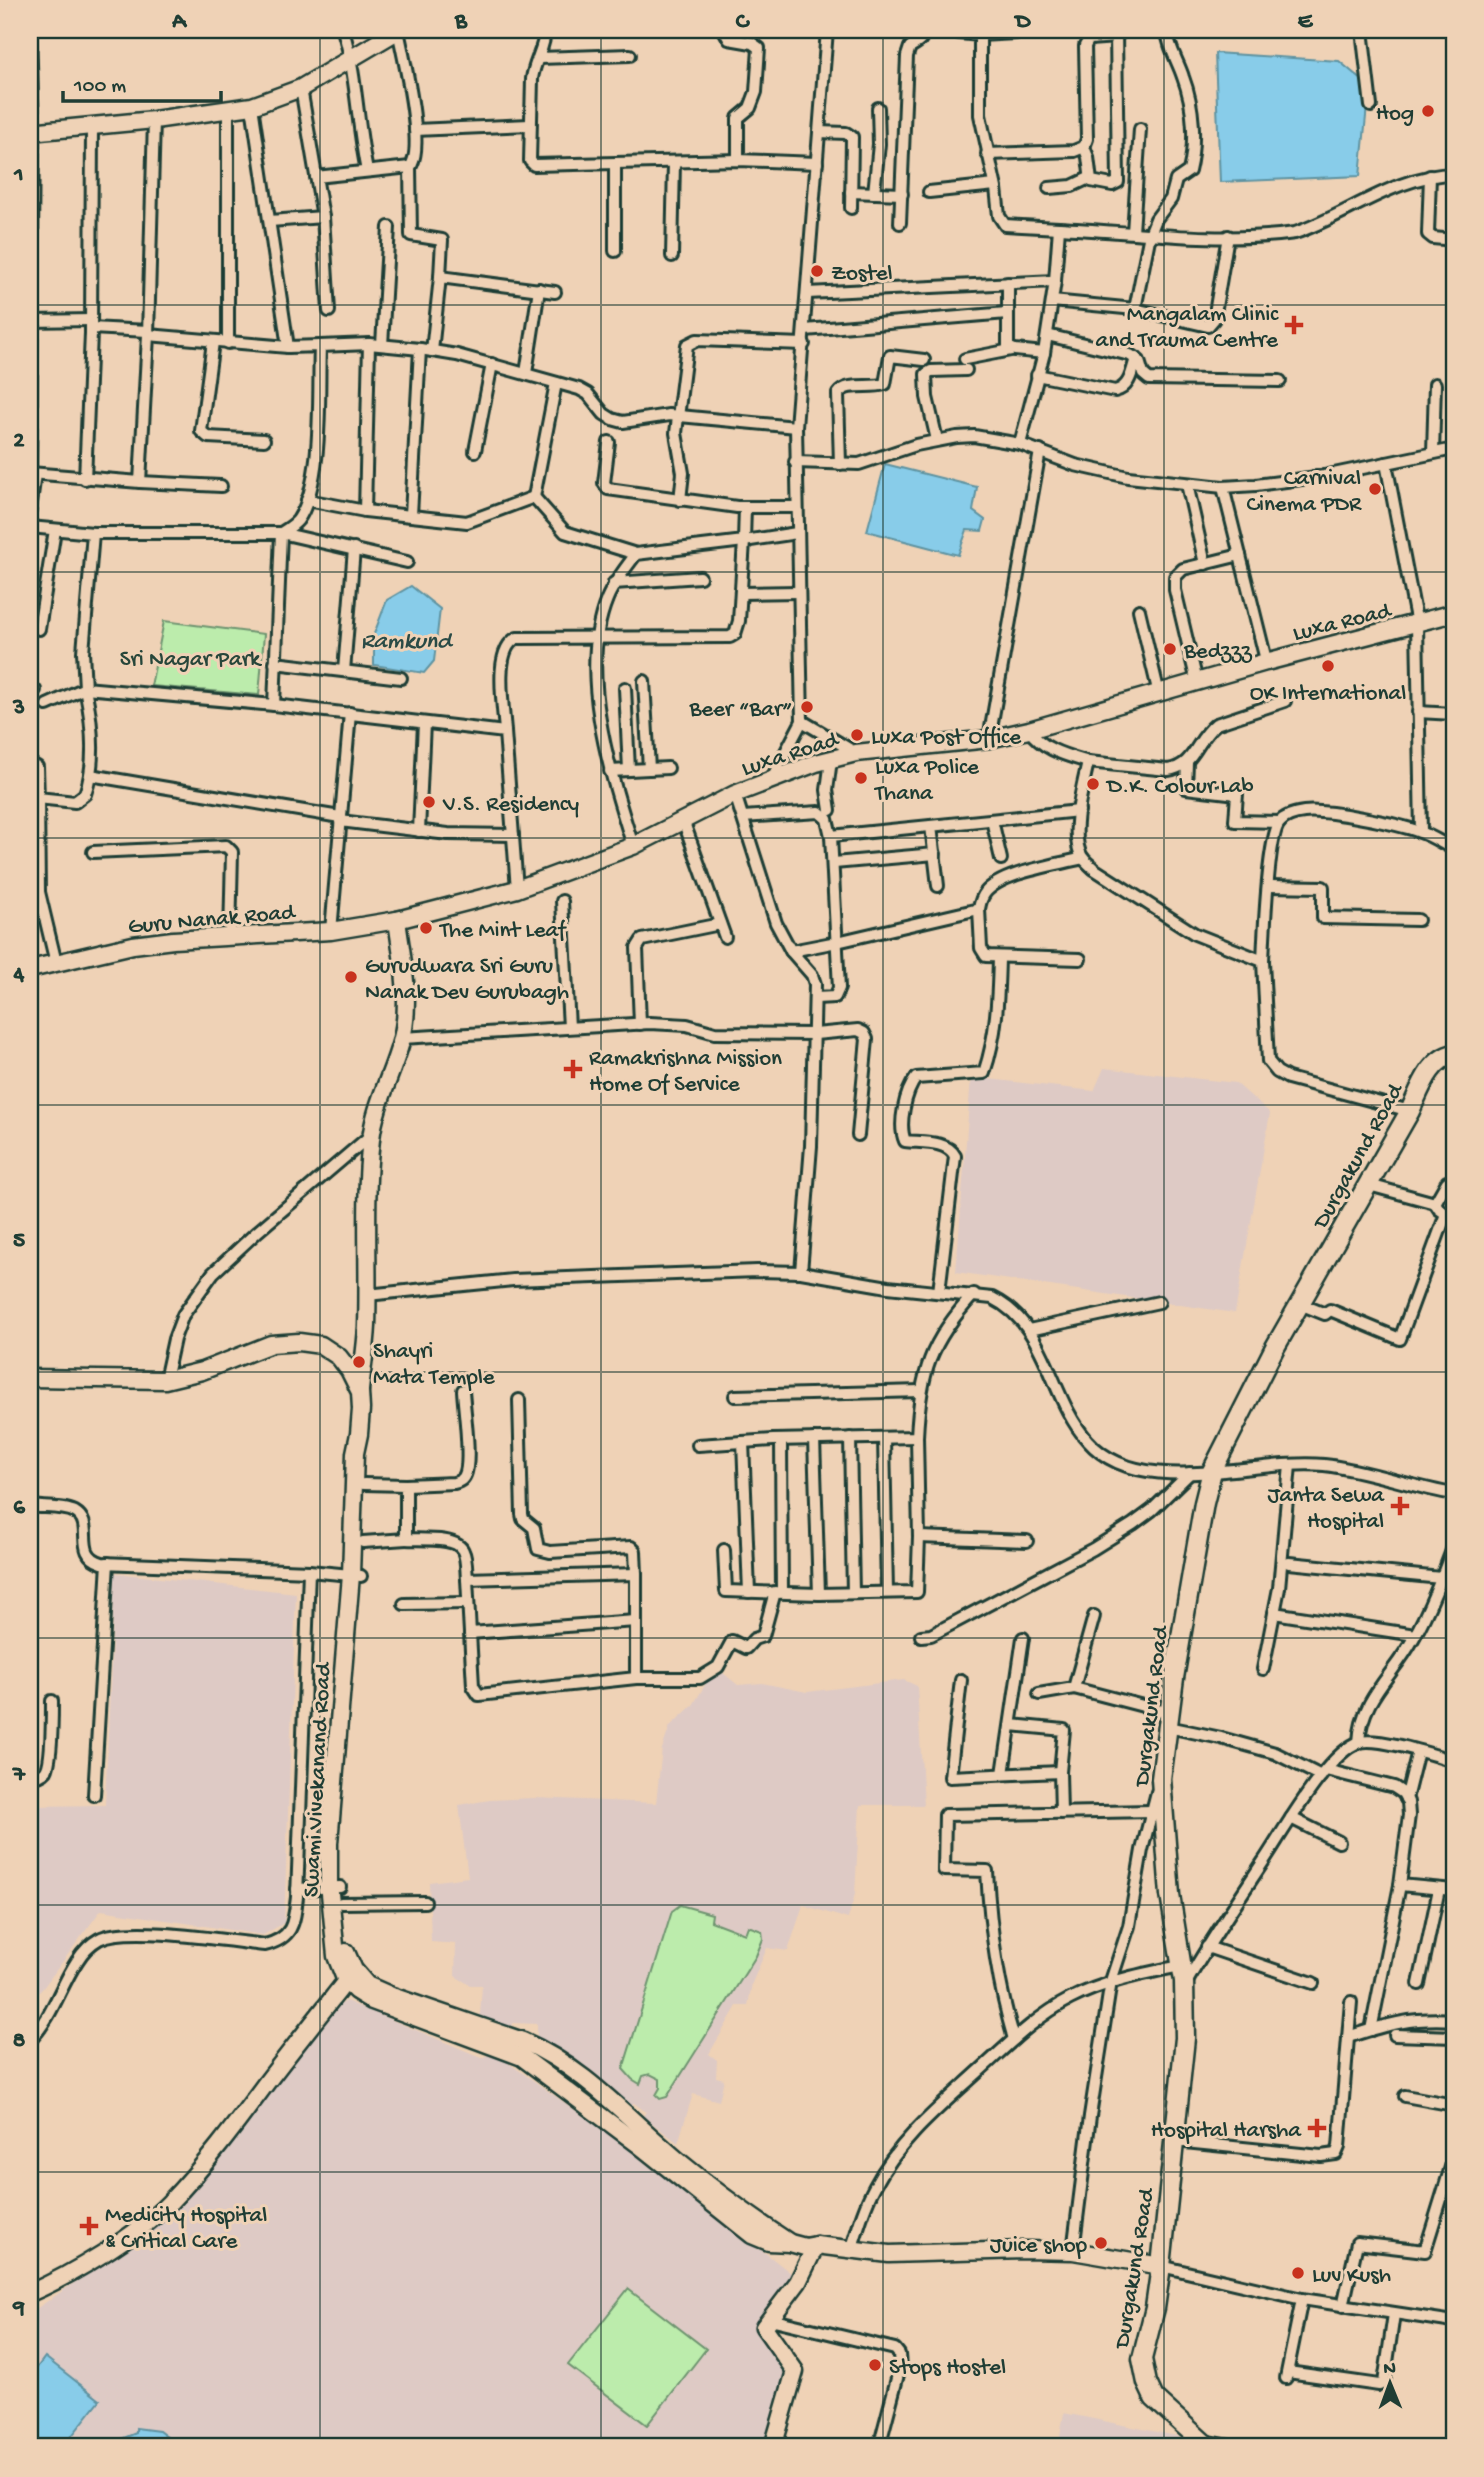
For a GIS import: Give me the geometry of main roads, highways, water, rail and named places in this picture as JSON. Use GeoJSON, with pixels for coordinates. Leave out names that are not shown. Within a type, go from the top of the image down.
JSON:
{"type":"FeatureCollection","features":[{"type":"Feature","properties":{"kind":"main road","name":"Durgakund Road"},"geometry":{"type":"LineString","coordinates":[[1205,2444],[1154,2398],[1147,2383],[1142,2359],[1155,2308],[1161,2266],[1185,2038],[1184,1987],[1170,1895],[1161,1779],[1204,1503],[1212,1471],[1274,1349],[1410,1111],[1428,1074],[1437,1062],[1454,1054]]}},
{"type":"Feature","properties":{"kind":"water"},"geometry":{"type":"Polygon","coordinates":[[[1215,53],[1339,61],[1369,86],[1360,176],[1220,182],[1215,53]]]}},
{"type":"Feature","properties":{"kind":"water"},"geometry":{"type":"Polygon","coordinates":[[[885,464],[977,487],[973,511],[985,520],[982,531],[967,530],[958,555],[867,531],[885,464]]]}},
{"type":"Feature","properties":{"kind":"water","name":"Ramkund"},"geometry":{"type":"Polygon","coordinates":[[[411,586],[440,609],[434,661],[424,673],[374,665],[374,634],[387,600],[411,586]]]}},
{"type":"Feature","properties":{"kind":"water"},"geometry":{"type":"Polygon","coordinates":[[[45,2357],[100,2400],[63,2447],[30,2447],[30,2377],[45,2357]]]}},
{"type":"Feature","properties":{"kind":"water"},"geometry":{"type":"Polygon","coordinates":[[[136,2428],[159,2431],[180,2447],[115,2447],[121,2439],[136,2433],[136,2428]]]}},
{"type":"Feature","properties":{"kind":"place","name":"Hog"},"geometry":{"type":"Point","coordinates":[1428,111]}},
{"type":"Feature","properties":{"kind":"place","name":"Zostel"},"geometry":{"type":"Point","coordinates":[817,271]}},
{"type":"Feature","properties":{"kind":"place","name":"Mangalam Clinic and Trauma Centre"},"geometry":{"type":"Point","coordinates":[1294,325]}},
{"type":"Feature","properties":{"kind":"place","name":"Carnival Cinema PDR"},"geometry":{"type":"Point","coordinates":[1375,489]}},
{"type":"Feature","properties":{"kind":"place","name":"Bedzzz"},"geometry":{"type":"Point","coordinates":[1170,649]}},
{"type":"Feature","properties":{"kind":"place","name":"OK International"},"geometry":{"type":"Point","coordinates":[1328,666]}},
{"type":"Feature","properties":{"kind":"place","name":"Beer “Bar”"},"geometry":{"type":"Point","coordinates":[807,707]}},
{"type":"Feature","properties":{"kind":"place","name":"Luxa Post Office"},"geometry":{"type":"Point","coordinates":[857,735]}},
{"type":"Feature","properties":{"kind":"place","name":"Luxa Police Thana"},"geometry":{"type":"Point","coordinates":[861,778]}},
{"type":"Feature","properties":{"kind":"place","name":"D.K. Colour Lab"},"geometry":{"type":"Point","coordinates":[1093,784]}},
{"type":"Feature","properties":{"kind":"place","name":"V.S. Residency"},"geometry":{"type":"Point","coordinates":[429,802]}},
{"type":"Feature","properties":{"kind":"place","name":"The Mint Leaf"},"geometry":{"type":"Point","coordinates":[426,928]}},
{"type":"Feature","properties":{"kind":"place","name":"Gurudwara Sri Guru Nanak Dev Gurubagh"},"geometry":{"type":"Point","coordinates":[351,977]}},
{"type":"Feature","properties":{"kind":"place","name":"Ramakrishna Mission Home Of Service"},"geometry":{"type":"Point","coordinates":[573,1069]}},
{"type":"Feature","properties":{"kind":"place","name":"Shayri Mata Temple"},"geometry":{"type":"Point","coordinates":[359,1362]}},
{"type":"Feature","properties":{"kind":"place","name":"Janta Sewa Hospital"},"geometry":{"type":"Point","coordinates":[1400,1506]}},
{"type":"Feature","properties":{"kind":"place","name":"Hospital Harsha"},"geometry":{"type":"Point","coordinates":[1317,2128]}},
{"type":"Feature","properties":{"kind":"place","name":"Medicity Hospital & Critical Care"},"geometry":{"type":"Point","coordinates":[89,2226]}},
{"type":"Feature","properties":{"kind":"place","name":"Juice shop"},"geometry":{"type":"Point","coordinates":[1101,2243]}},
{"type":"Feature","properties":{"kind":"place","name":"Luv Kush"},"geometry":{"type":"Point","coordinates":[1298,2273]}},
{"type":"Feature","properties":{"kind":"place","name":"Stops Hostel"},"geometry":{"type":"Point","coordinates":[875,2365]}},
{"type":"Feature","properties":{"kind":"park label","name":"Sri Nagar Park"},"geometry":{"type":"Point","coordinates":[190,657]}}]}
